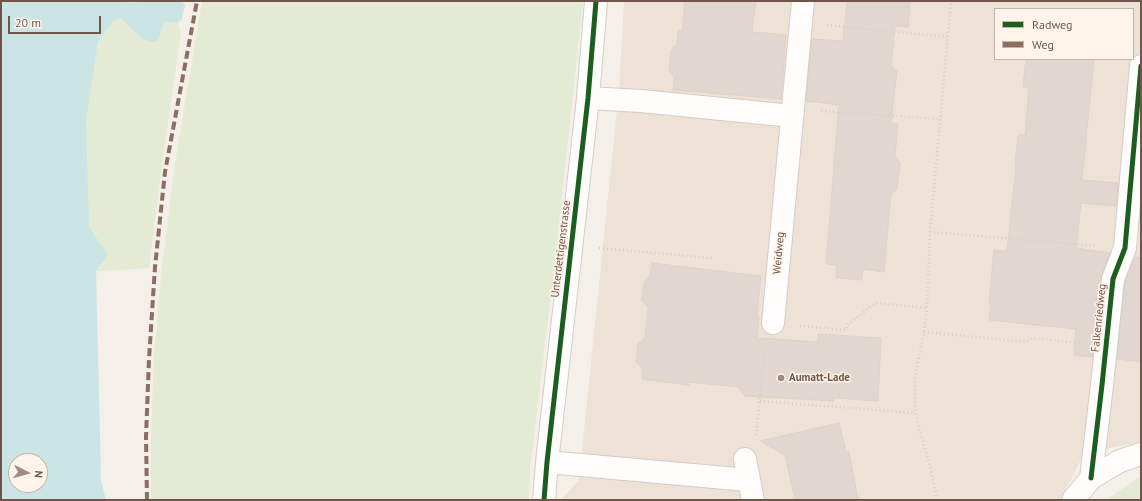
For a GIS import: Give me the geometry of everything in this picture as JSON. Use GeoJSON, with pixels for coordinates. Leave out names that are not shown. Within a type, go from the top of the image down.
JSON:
{"type":"FeatureCollection","features":[{"type":"Feature","properties":{"kind":"street","name":"Unterdettigenstrasse"},"geometry":{"type":"LineString","coordinates":[[544,500],[588,98],[596,1]]}},
{"type":"Feature","properties":{"kind":"street","name":"Weidweg"},"geometry":{"type":"LineString","coordinates":[[773,323],[803,1]]}},
{"type":"Feature","properties":{"kind":"street","name":"Falkenriedweg"},"geometry":{"type":"LineString","coordinates":[[1091,478],[1113,279],[1125,248],[1141,66]]}},
{"type":"Feature","properties":{"kind":"street"},"geometry":{"type":"LineString","coordinates":[[588,98],[792,112]]}},
{"type":"Feature","properties":{"kind":"street"},"geometry":{"type":"LineString","coordinates":[[1073,500],[1091,478],[1120,461],[1141,454]]}},
{"type":"Feature","properties":{"kind":"street"},"geometry":{"type":"LineString","coordinates":[[547,462],[749,479]]}},
{"type":"Feature","properties":{"kind":"path"},"geometry":{"type":"LineString","coordinates":[[936,500],[930,466],[915,413],[915,378],[927,308],[930,232],[951,1]]}},
{"type":"Feature","properties":{"kind":"path"},"geometry":{"type":"LineString","coordinates":[[836,26],[948,37]]}},
{"type":"Feature","properties":{"kind":"path"},"geometry":{"type":"LineString","coordinates":[[792,112],[941,119]]}},
{"type":"Feature","properties":{"kind":"path"},"geometry":{"type":"LineString","coordinates":[[930,232],[1092,246]]}},
{"type":"Feature","properties":{"kind":"path"},"geometry":{"type":"LineString","coordinates":[[596,248],[712,258]]}},
{"type":"Feature","properties":{"kind":"path"},"geometry":{"type":"LineString","coordinates":[[819,328],[846,330],[847,325],[876,303],[927,308]]}},
{"type":"Feature","properties":{"kind":"path"},"geometry":{"type":"LineString","coordinates":[[749,479],[748,447],[756,434],[766,334],[773,323]]}},
{"type":"Feature","properties":{"kind":"path"},"geometry":{"type":"LineString","coordinates":[[924,332],[1026,342],[1032,338],[1106,346]]}},
{"type":"Feature","properties":{"kind":"path"},"geometry":{"type":"LineString","coordinates":[[760,401],[915,413]]}},
{"type":"Feature","properties":{"kind":"shaded area"},"geometry":{"type":"Polygon","coordinates":[[[624,1],[1141,1],[1141,442],[1084,453],[1061,500],[561,500],[579,480],[619,90],[624,1]]]}},
{"type":"Feature","properties":{"kind":"green space"},"geometry":{"type":"Polygon","coordinates":[[[1,1],[181,1],[185,5],[182,19],[178,22],[181,33],[149,268],[96,271],[101,481],[106,500],[1,500],[1,1]]]}},
{"type":"Feature","properties":{"kind":"green space"},"geometry":{"type":"Polygon","coordinates":[[[202,1],[583,1],[556,252],[530,469],[529,500],[151,500],[151,433],[154,356],[161,277],[174,170],[202,1]]]}},
{"type":"Feature","properties":{"kind":"green space"},"geometry":{"type":"Polygon","coordinates":[[[1141,476],[1141,500],[1107,500],[1113,495],[1141,476]]]}},
{"type":"Feature","properties":{"kind":"water"},"geometry":{"type":"Polygon","coordinates":[[[1,1],[110,1],[135,3],[142,1],[181,1],[185,5],[182,19],[178,22],[164,22],[158,41],[152,42],[141,38],[121,18],[114,20],[98,42],[86,120],[89,227],[108,255],[96,271],[101,481],[106,500],[1,500],[1,1]]]}},
{"type":"Feature","properties":{"kind":"building"},"geometry":{"type":"Polygon","coordinates":[[[685,1],[756,1],[752,32],[786,35],[781,99],[673,90],[674,78],[669,70],[671,50],[677,45],[678,31],[682,31],[685,1]]]}},
{"type":"Feature","properties":{"kind":"building"},"geometry":{"type":"Polygon","coordinates":[[[847,1],[910,1],[908,27],[895,26],[891,65],[897,71],[891,123],[898,124],[895,156],[900,163],[897,189],[891,194],[884,272],[863,269],[862,280],[836,278],[837,265],[826,264],[839,105],[806,101],[812,39],[843,41],[847,1]]]}},
{"type":"Feature","properties":{"kind":"building"},"geometry":{"type":"Polygon","coordinates":[[[1026,60],[1094,60],[1082,180],[1118,183],[1116,206],[1081,203],[1076,248],[1110,253],[1101,278],[1092,357],[1074,355],[1076,329],[989,320],[991,303],[989,303],[994,250],[1007,251],[1018,134],[1025,135],[1029,88],[1023,87],[1026,60]]]}},
{"type":"Feature","properties":{"kind":"building"},"geometry":{"type":"Polygon","coordinates":[[[1135,257],[1141,258],[1141,362],[1117,359],[1125,282],[1135,257]]]}},
{"type":"Feature","properties":{"kind":"building"},"geometry":{"type":"Polygon","coordinates":[[[652,263],[761,276],[757,316],[759,317],[757,338],[818,342],[818,334],[881,338],[878,401],[833,398],[834,401],[745,396],[738,387],[689,382],[689,385],[642,379],[643,368],[636,362],[638,344],[645,338],[648,307],[642,300],[644,283],[650,275],[652,263]]]}},
{"type":"Feature","properties":{"kind":"building"},"geometry":{"type":"Polygon","coordinates":[[[839,423],[846,451],[849,452],[858,500],[795,500],[785,455],[760,441],[839,423]]]}},
{"type":"Feature","properties":{"kind":"marked path"},"geometry":{"type":"LineString","coordinates":[[147,500],[146,437],[155,267],[165,172],[197,1]]}},
{"type":"Feature","properties":{"kind":"cycle path"},"geometry":{"type":"LineString","coordinates":[[544,500],[588,98],[596,1]]}},
{"type":"Feature","properties":{"kind":"cycle path"},"geometry":{"type":"LineString","coordinates":[[1091,478],[1113,279],[1125,248],[1141,66]]}},
{"type":"Feature","properties":{"kind":"place","name":"Aumatt-Lade"},"geometry":{"type":"Point","coordinates":[781,378]}}]}
